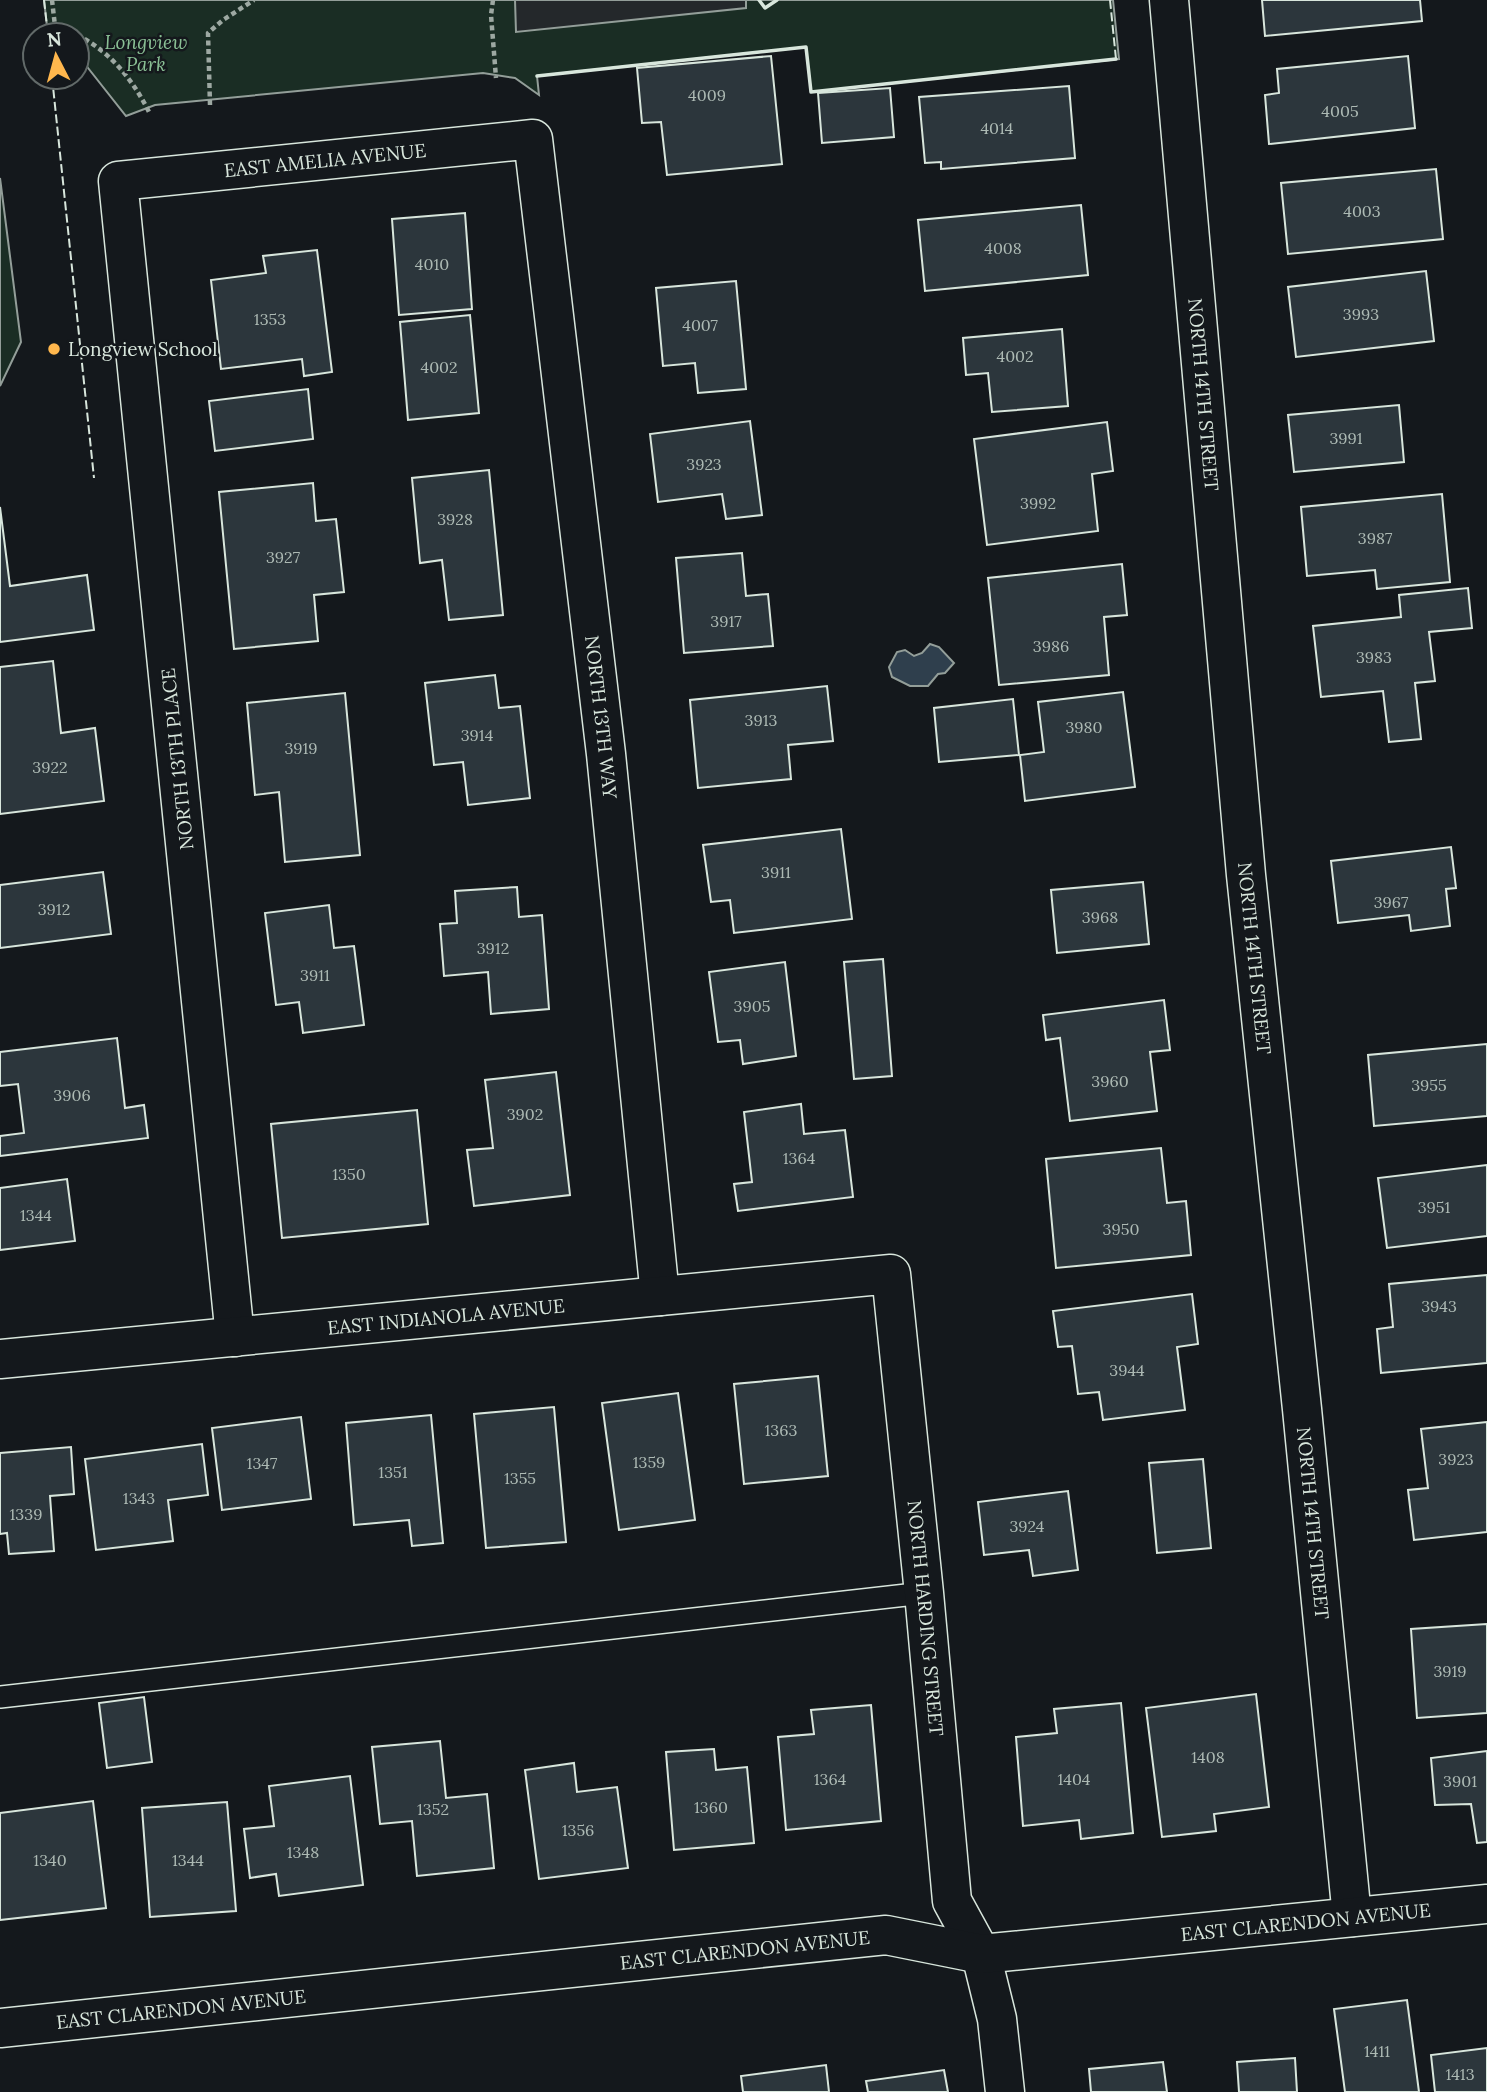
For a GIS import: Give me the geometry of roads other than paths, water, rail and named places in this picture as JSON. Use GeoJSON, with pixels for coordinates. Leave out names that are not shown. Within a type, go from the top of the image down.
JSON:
{"type":"FeatureCollection","features":[{"type":"Feature","properties":{"kind":"street","name":"NORTH 14TH STREET"},"geometry":{"type":"LineString","coordinates":[[1169,0],[1246,875],[1352,1917]]}},
{"type":"Feature","properties":{"kind":"street","name":"EAST AMELIA AVENUE"},"geometry":{"type":"LineString","coordinates":[[118,181],[533,139]]}},
{"type":"Feature","properties":{"kind":"street","name":"NORTH 13TH WAY"},"geometry":{"type":"LineString","coordinates":[[533,139],[606,754],[660,1296]]}},
{"type":"Feature","properties":{"kind":"street","name":"NORTH 13TH PLACE"},"geometry":{"type":"LineString","coordinates":[[118,181],[235,1337]]}},
{"type":"Feature","properties":{"kind":"street","name":"EAST INDIANOLA AVENUE"},"geometry":{"type":"LineString","coordinates":[[0,1359],[891,1274]]}},
{"type":"Feature","properties":{"kind":"street","name":"NORTH HARDING STREET"},"geometry":{"type":"LineString","coordinates":[[891,1274],[924,1593],[951,1901],[981,1954]]}},
{"type":"Feature","properties":{"kind":"street","name":"EAST CLARENDON AVENUE"},"geometry":{"type":"LineString","coordinates":[[0,2028],[887,1934],[981,1954],[1487,1904]]}},
{"type":"Feature","properties":{"kind":"street"},"geometry":{"type":"LineString","coordinates":[[981,1954],[997,2019],[1005,2092]]}},
{"type":"Feature","properties":{"kind":"lane"},"geometry":{"type":"LineString","coordinates":[[0,1697],[924,1593]]}},
{"type":"Feature","properties":{"kind":"water"},"geometry":{"type":"Polygon","coordinates":[[[930,644],[939,647],[954,663],[945,673],[938,674],[928,686],[910,686],[892,677],[889,667],[897,652],[905,650],[914,656],[922,653],[930,644]]]}},
{"type":"Feature","properties":{"kind":"place","name":"Longview School"},"geometry":{"type":"Point","coordinates":[54,349]}},
{"type":"Feature","properties":{"kind":"park label","name":"Longview Park"},"geometry":{"type":"Point","coordinates":[146,53]}}]}
